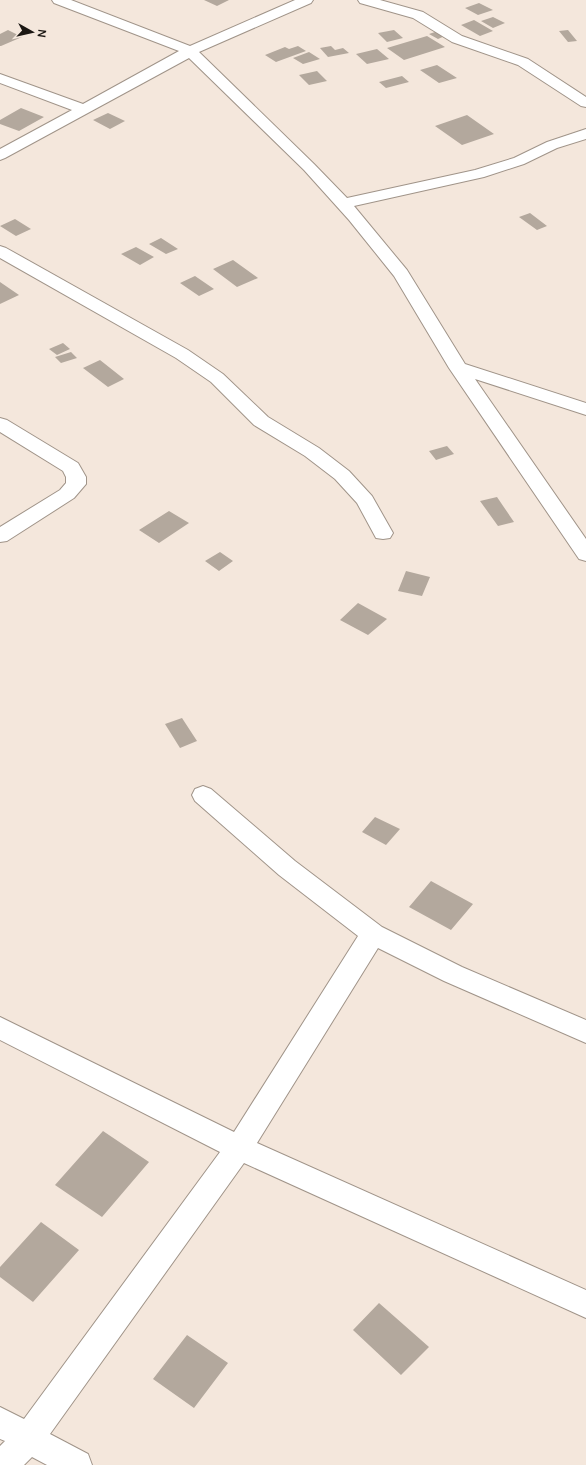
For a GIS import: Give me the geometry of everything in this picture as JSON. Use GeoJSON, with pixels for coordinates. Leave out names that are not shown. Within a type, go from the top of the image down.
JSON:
{"type":"FeatureCollection","features":[{"type":"Feature","properties":{"kind":"street"},"geometry":{"type":"LineString","coordinates":[[59,0],[190,52],[309,167],[343,204],[401,274],[458,368],[586,554]]}},
{"type":"Feature","properties":{"kind":"street"},"geometry":{"type":"LineString","coordinates":[[3,151],[190,52],[306,0]]}},
{"type":"Feature","properties":{"kind":"street"},"geometry":{"type":"LineString","coordinates":[[365,0],[418,15],[457,39],[523,62],[586,103]]}},
{"type":"Feature","properties":{"kind":"street"},"geometry":{"type":"LineString","coordinates":[[0,78],[83,109]]}},
{"type":"Feature","properties":{"kind":"street"},"geometry":{"type":"LineString","coordinates":[[343,204],[479,174],[519,161],[552,145],[586,134]]}},
{"type":"Feature","properties":{"kind":"street"},"geometry":{"type":"LineString","coordinates":[[0,251],[182,354],[218,378],[261,421],[312,452],[342,475],[365,500],[383,533]]}},
{"type":"Feature","properties":{"kind":"street"},"geometry":{"type":"LineString","coordinates":[[458,368],[586,410]]}},
{"type":"Feature","properties":{"kind":"street"},"geometry":{"type":"LineString","coordinates":[[0,424],[71,467],[76,477],[76,484],[67,494],[0,536]]}},
{"type":"Feature","properties":{"kind":"street"},"geometry":{"type":"LineString","coordinates":[[203,795],[287,868],[373,934],[453,974],[586,1032]]}},
{"type":"Feature","properties":{"kind":"street"},"geometry":{"type":"LineString","coordinates":[[2,1465],[29,1438],[239,1148],[373,934]]}},
{"type":"Feature","properties":{"kind":"street"},"geometry":{"type":"LineString","coordinates":[[0,1028],[239,1148],[586,1304]]}},
{"type":"Feature","properties":{"kind":"street"},"geometry":{"type":"LineString","coordinates":[[0,1422],[77,1465]]}},
{"type":"Feature","properties":{"kind":"building"},"geometry":{"type":"Polygon","coordinates":[[[204,0],[229,0],[217,6],[204,0]]]}},
{"type":"Feature","properties":{"kind":"building"},"geometry":{"type":"Polygon","coordinates":[[[479,3],[493,10],[478,15],[465,8],[479,3]]]}},
{"type":"Feature","properties":{"kind":"building"},"geometry":{"type":"Polygon","coordinates":[[[493,17],[505,23],[493,28],[481,21],[493,17]]]}},
{"type":"Feature","properties":{"kind":"building"},"geometry":{"type":"Polygon","coordinates":[[[474,20],[493,31],[480,36],[461,25],[474,20]]]}},
{"type":"Feature","properties":{"kind":"building"},"geometry":{"type":"Polygon","coordinates":[[[8,30],[22,37],[0,46],[0,34],[8,30]]]}},
{"type":"Feature","properties":{"kind":"building"},"geometry":{"type":"Polygon","coordinates":[[[394,30],[403,38],[387,42],[378,33],[394,30]]]}},
{"type":"Feature","properties":{"kind":"building"},"geometry":{"type":"Polygon","coordinates":[[[568,30],[577,41],[568,42],[559,31],[568,30]]]}},
{"type":"Feature","properties":{"kind":"building"},"geometry":{"type":"Polygon","coordinates":[[[438,31],[447,35],[438,39],[429,34],[438,31]]]}},
{"type":"Feature","properties":{"kind":"building"},"geometry":{"type":"Polygon","coordinates":[[[427,36],[445,47],[404,60],[387,48],[427,36]]]}},
{"type":"Feature","properties":{"kind":"building"},"geometry":{"type":"Polygon","coordinates":[[[298,46],[306,51],[276,62],[265,55],[285,47],[289,49],[298,46]]]}},
{"type":"Feature","properties":{"kind":"building"},"geometry":{"type":"Polygon","coordinates":[[[331,46],[335,50],[343,48],[349,53],[328,57],[320,48],[331,46]]]}},
{"type":"Feature","properties":{"kind":"building"},"geometry":{"type":"Polygon","coordinates":[[[377,49],[389,59],[367,64],[356,54],[377,49]]]}},
{"type":"Feature","properties":{"kind":"building"},"geometry":{"type":"Polygon","coordinates":[[[309,52],[320,59],[303,64],[293,58],[309,52]]]}},
{"type":"Feature","properties":{"kind":"building"},"geometry":{"type":"Polygon","coordinates":[[[437,65],[457,78],[439,83],[420,70],[437,65]]]}},
{"type":"Feature","properties":{"kind":"building"},"geometry":{"type":"Polygon","coordinates":[[[317,71],[327,81],[309,85],[299,75],[317,71]]]}},
{"type":"Feature","properties":{"kind":"building"},"geometry":{"type":"Polygon","coordinates":[[[402,76],[409,82],[386,88],[379,82],[402,76]]]}},
{"type":"Feature","properties":{"kind":"building"},"geometry":{"type":"Polygon","coordinates":[[[21,108],[44,117],[19,131],[0,124],[0,120],[21,108]]]}},
{"type":"Feature","properties":{"kind":"building"},"geometry":{"type":"Polygon","coordinates":[[[108,113],[125,121],[110,129],[93,120],[108,113]]]}},
{"type":"Feature","properties":{"kind":"building"},"geometry":{"type":"Polygon","coordinates":[[[467,115],[494,134],[462,145],[435,126],[467,115]]]}},
{"type":"Feature","properties":{"kind":"building"},"geometry":{"type":"Polygon","coordinates":[[[530,213],[547,226],[537,230],[519,217],[530,213]]]}},
{"type":"Feature","properties":{"kind":"building"},"geometry":{"type":"Polygon","coordinates":[[[15,219],[31,229],[16,236],[0,226],[15,219]]]}},
{"type":"Feature","properties":{"kind":"building"},"geometry":{"type":"Polygon","coordinates":[[[161,238],[178,249],[166,254],[149,244],[161,238]]]}},
{"type":"Feature","properties":{"kind":"building"},"geometry":{"type":"Polygon","coordinates":[[[136,247],[154,257],[140,265],[121,254],[136,247]]]}},
{"type":"Feature","properties":{"kind":"building"},"geometry":{"type":"Polygon","coordinates":[[[233,260],[258,278],[237,287],[213,269],[233,260]]]}},
{"type":"Feature","properties":{"kind":"building"},"geometry":{"type":"Polygon","coordinates":[[[195,276],[214,289],[199,296],[180,283],[195,276]]]}},
{"type":"Feature","properties":{"kind":"building"},"geometry":{"type":"Polygon","coordinates":[[[0,282],[19,295],[0,304],[0,282]]]}},
{"type":"Feature","properties":{"kind":"building"},"geometry":{"type":"Polygon","coordinates":[[[63,343],[70,349],[57,355],[49,349],[63,343]]]}},
{"type":"Feature","properties":{"kind":"building"},"geometry":{"type":"Polygon","coordinates":[[[71,352],[77,358],[61,363],[55,357],[71,352]]]}},
{"type":"Feature","properties":{"kind":"building"},"geometry":{"type":"Polygon","coordinates":[[[100,360],[124,379],[108,387],[83,368],[100,360]]]}},
{"type":"Feature","properties":{"kind":"building"},"geometry":{"type":"Polygon","coordinates":[[[447,446],[454,454],[436,460],[429,451],[447,446]]]}},
{"type":"Feature","properties":{"kind":"building"},"geometry":{"type":"Polygon","coordinates":[[[497,497],[514,522],[498,526],[480,501],[497,497]]]}},
{"type":"Feature","properties":{"kind":"building"},"geometry":{"type":"Polygon","coordinates":[[[169,511],[189,523],[159,543],[139,530],[169,511]]]}},
{"type":"Feature","properties":{"kind":"building"},"geometry":{"type":"Polygon","coordinates":[[[220,552],[233,561],[219,571],[205,561],[220,552]]]}},
{"type":"Feature","properties":{"kind":"building"},"geometry":{"type":"Polygon","coordinates":[[[406,571],[430,577],[422,596],[398,591],[406,571]]]}},
{"type":"Feature","properties":{"kind":"building"},"geometry":{"type":"Polygon","coordinates":[[[358,603],[387,619],[368,635],[340,620],[358,603]]]}},
{"type":"Feature","properties":{"kind":"building"},"geometry":{"type":"Polygon","coordinates":[[[182,718],[197,741],[180,748],[165,724],[182,718]]]}},
{"type":"Feature","properties":{"kind":"building"},"geometry":{"type":"Polygon","coordinates":[[[375,817],[400,829],[386,845],[362,832],[375,817]]]}},
{"type":"Feature","properties":{"kind":"building"},"geometry":{"type":"Polygon","coordinates":[[[431,881],[473,904],[451,930],[409,907],[431,881]]]}},
{"type":"Feature","properties":{"kind":"building"},"geometry":{"type":"Polygon","coordinates":[[[103,1131],[149,1162],[102,1217],[55,1185],[103,1131]]]}},
{"type":"Feature","properties":{"kind":"building"},"geometry":{"type":"Polygon","coordinates":[[[41,1222],[79,1250],[33,1302],[0,1277],[0,1267],[41,1222]]]}},
{"type":"Feature","properties":{"kind":"building"},"geometry":{"type":"Polygon","coordinates":[[[379,1303],[429,1347],[401,1375],[353,1330],[379,1303]]]}},
{"type":"Feature","properties":{"kind":"building"},"geometry":{"type":"Polygon","coordinates":[[[187,1335],[228,1363],[194,1408],[153,1379],[187,1335]]]}}]}
